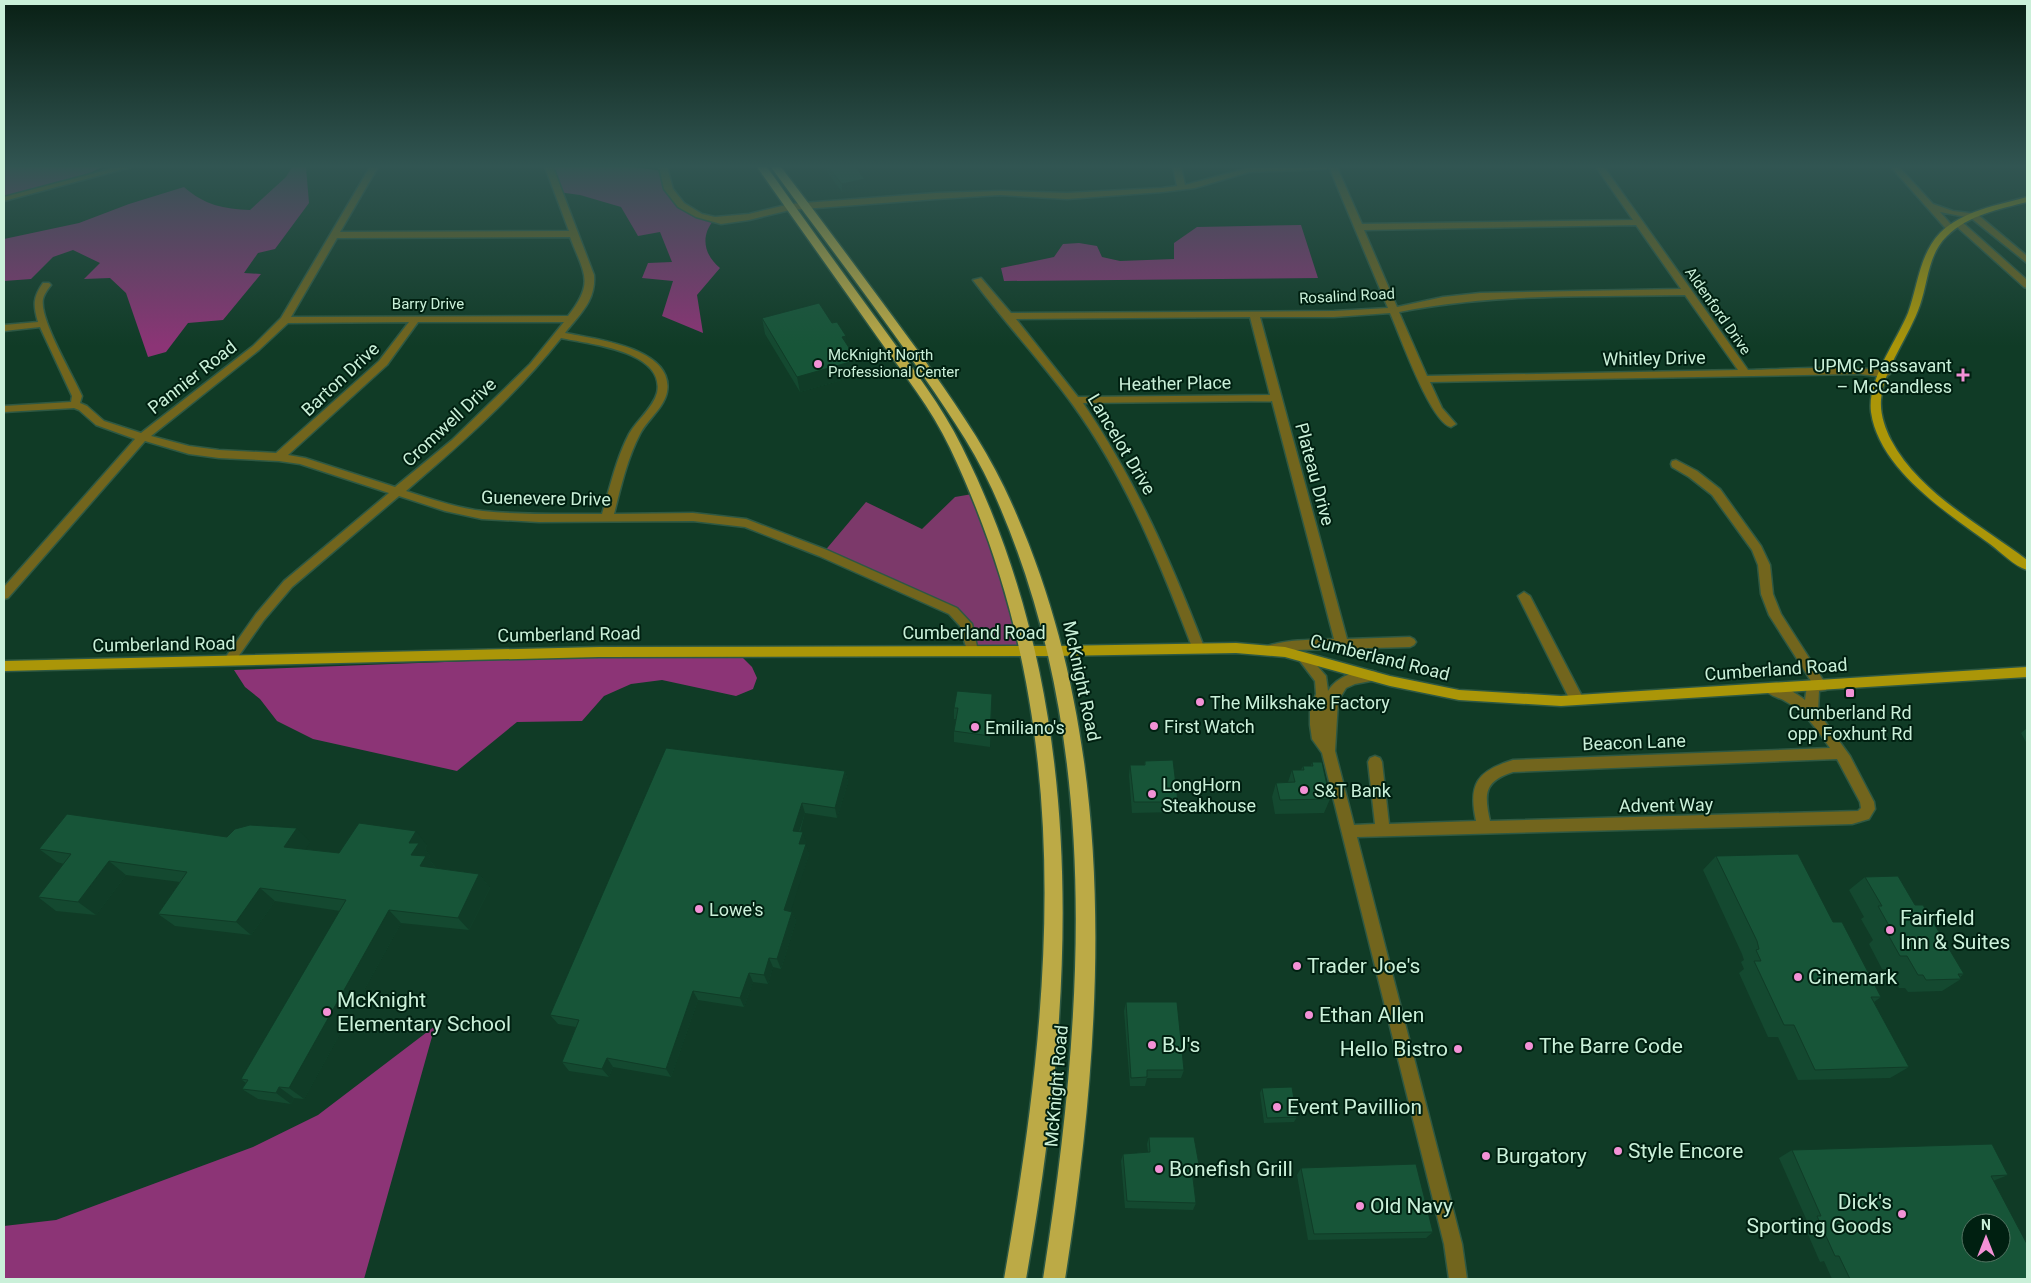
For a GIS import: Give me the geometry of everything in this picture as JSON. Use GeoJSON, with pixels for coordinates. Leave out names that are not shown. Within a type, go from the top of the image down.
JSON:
{"type":"FeatureCollection","features":[{"type":"Feature","properties":{"kind":"highway","name":"McKnight Road"},"geometry":{"type":"LineString","coordinates":[[806,227],[914,378],[951,438],[978,493],[998,544],[1029,650],[1044,737],[1051,799],[1055,931],[1046,1076],[1029,1203],[1014,1279]]}},
{"type":"Feature","properties":{"kind":"highway","name":"McKnight Road"},"geometry":{"type":"LineString","coordinates":[[822,227],[872,294],[949,404],[986,466],[1009,514],[1030,568],[1054,651],[1076,768],[1084,855],[1087,932],[1081,1080],[1066,1211],[1054,1279]]}},
{"type":"Feature","properties":{"kind":"main road"},"geometry":{"type":"LineString","coordinates":[[1955,227],[1937,242],[1929,255],[1914,311],[1877,394],[1877,413],[1884,435],[1894,453],[1909,472],[1934,495],[2027,566]]}},
{"type":"Feature","properties":{"kind":"main road","name":"Cumberland Road"},"geometry":{"type":"LineString","coordinates":[[4,666],[599,652],[1054,651],[1198,647],[1268,650],[1302,656],[1427,690],[1476,697],[1578,700],[2027,672]]}},
{"type":"Feature","properties":{"kind":"street","name":"Pannier Road"},"geometry":{"type":"LineString","coordinates":[[4,595],[142,438],[256,348],[285,320],[338,227]]}},
{"type":"Feature","properties":{"kind":"street","name":"Cromwell Drive"},"geometry":{"type":"LineString","coordinates":[[229,661],[260,617],[288,584],[398,492],[477,422],[534,366],[572,319],[586,300],[590,287],[589,275],[571,227]]}},
{"type":"Feature","properties":{"kind":"street"},"geometry":{"type":"LineString","coordinates":[[1366,227],[1359,227],[1424,380],[1438,410],[1451,424]]}},
{"type":"Feature","properties":{"kind":"street","name":"Aldenford Drive"},"geometry":{"type":"LineString","coordinates":[[1641,227],[1744,372]]}},
{"type":"Feature","properties":{"kind":"street"},"geometry":{"type":"LineString","coordinates":[[1955,227],[2027,285]]}},
{"type":"Feature","properties":{"kind":"street"},"geometry":{"type":"LineString","coordinates":[[1987,227],[2027,260]]}},
{"type":"Feature","properties":{"kind":"street"},"geometry":{"type":"LineString","coordinates":[[333,235],[574,234]]}},
{"type":"Feature","properties":{"kind":"street","name":"Lancelot Drive"},"geometry":{"type":"LineString","coordinates":[[978,280],[1075,400],[1122,475],[1148,523],[1170,572],[1198,647]]}},
{"type":"Feature","properties":{"kind":"street"},"geometry":{"type":"LineString","coordinates":[[4,410],[75,405],[77,396],[44,324],[38,304],[40,295],[46,285]]}},
{"type":"Feature","properties":{"kind":"street","name":"Rosalind Road"},"geometry":{"type":"LineString","coordinates":[[1008,316],[1334,314],[1394,310],[1443,300],[1480,296],[1688,292]]}},
{"type":"Feature","properties":{"kind":"street","name":"Plateau Drive"},"geometry":{"type":"LineString","coordinates":[[1254,314],[1342,644]]}},
{"type":"Feature","properties":{"kind":"street","name":"Barton Drive"},"geometry":{"type":"LineString","coordinates":[[279,457],[383,363],[416,319]]}},
{"type":"Feature","properties":{"kind":"street","name":"Barry Drive"},"geometry":{"type":"LineString","coordinates":[[285,320],[572,319]]}},
{"type":"Feature","properties":{"kind":"street"},"geometry":{"type":"LineString","coordinates":[[4,328],[44,324]]}},
{"type":"Feature","properties":{"kind":"street"},"geometry":{"type":"LineString","coordinates":[[559,335],[641,355],[654,364],[663,381],[661,396],[632,438],[607,517]]}},
{"type":"Feature","properties":{"kind":"street","name":"Whitley Drive"},"geometry":{"type":"LineString","coordinates":[[1424,380],[1744,372],[1859,371],[1885,374]]}},
{"type":"Feature","properties":{"kind":"street","name":"Heather Place"},"geometry":{"type":"LineString","coordinates":[[1075,400],[1276,398]]}},
{"type":"Feature","properties":{"kind":"street","name":"Guenevere Drive"},"geometry":{"type":"LineString","coordinates":[[75,405],[100,424],[142,438],[202,453],[279,457],[309,464],[445,507],[491,516],[711,517],[761,528],[953,611],[966,624],[972,651]]}},
{"type":"Feature","properties":{"kind":"street"},"geometry":{"type":"LineString","coordinates":[[1676,464],[1693,474],[1716,492],[1752,540],[1762,558],[1767,594],[1775,615],[1817,686],[1811,713]]}},
{"type":"Feature","properties":{"kind":"street"},"geometry":{"type":"LineString","coordinates":[[1524,596],[1578,700]]}},
{"type":"Feature","properties":{"kind":"street"},"geometry":{"type":"LineString","coordinates":[[1268,650],[1295,645],[1410,642]]}},
{"type":"Feature","properties":{"kind":"street"},"geometry":{"type":"LineString","coordinates":[[1302,656],[1315,669],[1321,680],[1322,694],[1317,712],[1317,726],[1319,739],[1328,751]]}},
{"type":"Feature","properties":{"kind":"street"},"geometry":{"type":"LineString","coordinates":[[1371,676],[1346,681],[1335,693],[1328,717],[1330,737],[1328,751],[1453,1244],[1458,1279]]}},
{"type":"Feature","properties":{"kind":"street","name":"Advent Way"},"geometry":{"type":"LineString","coordinates":[[1348,831],[1775,822],[1859,817],[1868,809],[1868,802],[1859,782],[1811,713],[1791,697],[1771,689]]}},
{"type":"Feature","properties":{"kind":"street","name":"Beacon Lane"},"geometry":{"type":"LineString","coordinates":[[1485,828],[1479,801],[1481,785],[1493,772],[1513,766],[1839,753]]}},
{"type":"Feature","properties":{"kind":"street"},"geometry":{"type":"LineString","coordinates":[[1375,762],[1376,784],[1383,830]]}},
{"type":"Feature","properties":{"kind":"shaded area"},"geometry":{"type":"Polygon","coordinates":[[[61,227],[291,227],[275,249],[258,253],[244,273],[261,274],[223,320],[188,323],[166,352],[148,357],[126,293],[110,278],[84,279],[100,263],[73,250],[53,257],[31,279],[4,281],[4,239],[61,227]]]}},
{"type":"Feature","properties":{"kind":"shaded area"},"geometry":{"type":"Polygon","coordinates":[[[633,227],[710,227],[706,239],[707,251],[720,268],[697,295],[703,333],[662,316],[673,281],[642,278],[648,263],[672,262],[660,232],[638,236],[633,227]]]}},
{"type":"Feature","properties":{"kind":"shaded area"},"geometry":{"type":"Polygon","coordinates":[[[1197,227],[1302,227],[1318,278],[1004,281],[1001,268],[1054,257],[1063,244],[1079,243],[1097,246],[1102,257],[1120,261],[1174,259],[1174,243],[1197,227]]]}},
{"type":"Feature","properties":{"kind":"shaded area"},"geometry":{"type":"Polygon","coordinates":[[[978,493],[1029,650],[972,651],[963,620],[823,553],[866,502],[922,529],[955,497],[978,493]]]}},
{"type":"Feature","properties":{"kind":"shaded area"},"geometry":{"type":"Polygon","coordinates":[[[736,651],[752,667],[757,678],[753,689],[736,696],[662,680],[631,684],[604,696],[582,721],[517,722],[457,771],[313,739],[277,721],[260,699],[245,687],[234,670],[736,651]]]}},
{"type":"Feature","properties":{"kind":"shaded area"},"geometry":{"type":"Polygon","coordinates":[[[435,1026],[364,1279],[4,1279],[4,1226],[56,1220],[253,1147],[318,1115],[435,1026]]]}},
{"type":"Feature","properties":{"kind":"building","name":"McKnight North Professional Center"},"geometry":{"type":"Polygon","coordinates":[[[819,303],[832,323],[837,322],[846,336],[842,337],[857,360],[797,377],[762,318],[819,303]]]}},
{"type":"Feature","properties":{"kind":"building","name":"Emiliano's"},"geometry":{"type":"Polygon","coordinates":[[[957,691],[992,694],[990,736],[954,731],[958,708],[954,708],[957,691]]]}},
{"type":"Feature","properties":{"kind":"building","name":"Lowe's"},"geometry":{"type":"Polygon","coordinates":[[[666,748],[845,771],[835,808],[802,803],[793,831],[803,832],[799,844],[806,844],[784,910],[792,912],[777,959],[769,958],[764,975],[749,973],[740,998],[693,991],[666,1069],[607,1058],[602,1069],[562,1062],[579,1020],[550,1015],[666,748]]]}},
{"type":"Feature","properties":{"kind":"building","name":"LongHorn Steakhouse"},"geometry":{"type":"Polygon","coordinates":[[[1173,760],[1178,802],[1134,802],[1130,765],[1145,765],[1145,761],[1173,760]]]}},
{"type":"Feature","properties":{"kind":"building"},"geometry":{"type":"Polygon","coordinates":[[[1312,762],[1322,762],[1330,799],[1280,800],[1276,783],[1295,782],[1292,770],[1304,770],[1303,766],[1313,766],[1312,762]]]}},
{"type":"Feature","properties":{"kind":"building","name":"McKnight Elementary School"},"geometry":{"type":"Polygon","coordinates":[[[67,814],[227,837],[235,829],[250,825],[297,828],[284,847],[339,853],[359,823],[416,831],[409,843],[419,843],[411,855],[426,856],[420,866],[479,874],[458,918],[389,910],[289,1088],[279,1087],[276,1093],[242,1089],[248,1080],[241,1079],[346,900],[260,888],[236,922],[158,914],[187,872],[109,861],[78,902],[38,897],[71,854],[39,849],[67,814]]]}},
{"type":"Feature","properties":{"kind":"building","name":"Cinemark"},"geometry":{"type":"Polygon","coordinates":[[[1798,854],[1833,922],[1842,922],[1881,997],[1871,997],[1909,1067],[1815,1070],[1794,1025],[1784,1025],[1754,961],[1761,961],[1756,950],[1759,949],[1757,941],[1716,856],[1798,854]]]}},
{"type":"Feature","properties":{"kind":"building"},"geometry":{"type":"Polygon","coordinates":[[[1898,876],[1915,905],[1923,905],[1964,974],[1958,974],[1961,979],[1926,980],[1923,975],[1918,975],[1907,956],[1900,956],[1886,931],[1892,931],[1878,906],[1882,906],[1865,877],[1898,876]]]}},
{"type":"Feature","properties":{"kind":"building","name":"BJ's"},"geometry":{"type":"Polygon","coordinates":[[[1126,1002],[1177,1002],[1184,1070],[1147,1070],[1147,1077],[1131,1078],[1126,1002]]]}},
{"type":"Feature","properties":{"kind":"building","name":"Event Pavillion"},"geometry":{"type":"Polygon","coordinates":[[[1292,1087],[1297,1117],[1267,1118],[1262,1088],[1292,1087]]]}},
{"type":"Feature","properties":{"kind":"building","name":"Bonefish Grill"},"geometry":{"type":"Polygon","coordinates":[[[1149,1137],[1194,1137],[1200,1170],[1192,1170],[1196,1203],[1127,1201],[1123,1154],[1150,1152],[1149,1137]]]}},
{"type":"Feature","properties":{"kind":"building","name":"Dick's Sporting Goods"},"geometry":{"type":"Polygon","coordinates":[[[1992,1144],[2008,1175],[1991,1176],[2011,1213],[1961,1213],[1961,1263],[2011,1263],[2011,1214],[2027,1244],[2027,1279],[1850,1279],[1839,1256],[1835,1256],[1817,1216],[1821,1216],[1792,1150],[1992,1144]]]}},
{"type":"Feature","properties":{"kind":"building","name":"Old Navy"},"geometry":{"type":"Polygon","coordinates":[[[1416,1164],[1433,1232],[1314,1234],[1301,1168],[1416,1164]]]}},
{"type":"Feature","properties":{"kind":"place","name":"McKnight North Professional Center"},"geometry":{"type":"Point","coordinates":[818,364]}},
{"type":"Feature","properties":{"kind":"place","name":"UPMC Passavant – McCandless"},"geometry":{"type":"Point","coordinates":[1963,375]}},
{"type":"Feature","properties":{"kind":"place","name":"Cumberland Rd opp Foxhunt Rd"},"geometry":{"type":"Point","coordinates":[1850,693]}},
{"type":"Feature","properties":{"kind":"place","name":"The Milkshake Factory"},"geometry":{"type":"Point","coordinates":[1200,702]}},
{"type":"Feature","properties":{"kind":"place","name":"First Watch"},"geometry":{"type":"Point","coordinates":[1154,726]}},
{"type":"Feature","properties":{"kind":"place","name":"Emiliano's"},"geometry":{"type":"Point","coordinates":[975,727]}},
{"type":"Feature","properties":{"kind":"place","name":"S&T Bank"},"geometry":{"type":"Point","coordinates":[1304,790]}},
{"type":"Feature","properties":{"kind":"place","name":"LongHorn Steakhouse"},"geometry":{"type":"Point","coordinates":[1152,794]}},
{"type":"Feature","properties":{"kind":"place","name":"Lowe's"},"geometry":{"type":"Point","coordinates":[699,909]}},
{"type":"Feature","properties":{"kind":"place","name":"Fairfield Inn & Suites"},"geometry":{"type":"Point","coordinates":[1890,930]}},
{"type":"Feature","properties":{"kind":"place","name":"Trader Joe's"},"geometry":{"type":"Point","coordinates":[1297,966]}},
{"type":"Feature","properties":{"kind":"place","name":"Cinemark"},"geometry":{"type":"Point","coordinates":[1798,977]}},
{"type":"Feature","properties":{"kind":"place","name":"McKnight Elementary School"},"geometry":{"type":"Point","coordinates":[327,1012]}},
{"type":"Feature","properties":{"kind":"place","name":"Ethan Allen"},"geometry":{"type":"Point","coordinates":[1309,1015]}},
{"type":"Feature","properties":{"kind":"place","name":"BJ's"},"geometry":{"type":"Point","coordinates":[1152,1045]}},
{"type":"Feature","properties":{"kind":"place","name":"The Barre Code"},"geometry":{"type":"Point","coordinates":[1529,1046]}},
{"type":"Feature","properties":{"kind":"place","name":"Hello Bistro"},"geometry":{"type":"Point","coordinates":[1458,1049]}},
{"type":"Feature","properties":{"kind":"place","name":"Event Pavillion"},"geometry":{"type":"Point","coordinates":[1277,1107]}},
{"type":"Feature","properties":{"kind":"place","name":"Style Encore"},"geometry":{"type":"Point","coordinates":[1618,1151]}},
{"type":"Feature","properties":{"kind":"place","name":"Burgatory"},"geometry":{"type":"Point","coordinates":[1486,1156]}},
{"type":"Feature","properties":{"kind":"place","name":"Bonefish Grill"},"geometry":{"type":"Point","coordinates":[1159,1169]}},
{"type":"Feature","properties":{"kind":"place","name":"Old Navy"},"geometry":{"type":"Point","coordinates":[1360,1206]}},
{"type":"Feature","properties":{"kind":"place","name":"Dick's Sporting Goods"},"geometry":{"type":"Point","coordinates":[1902,1214]}}]}
